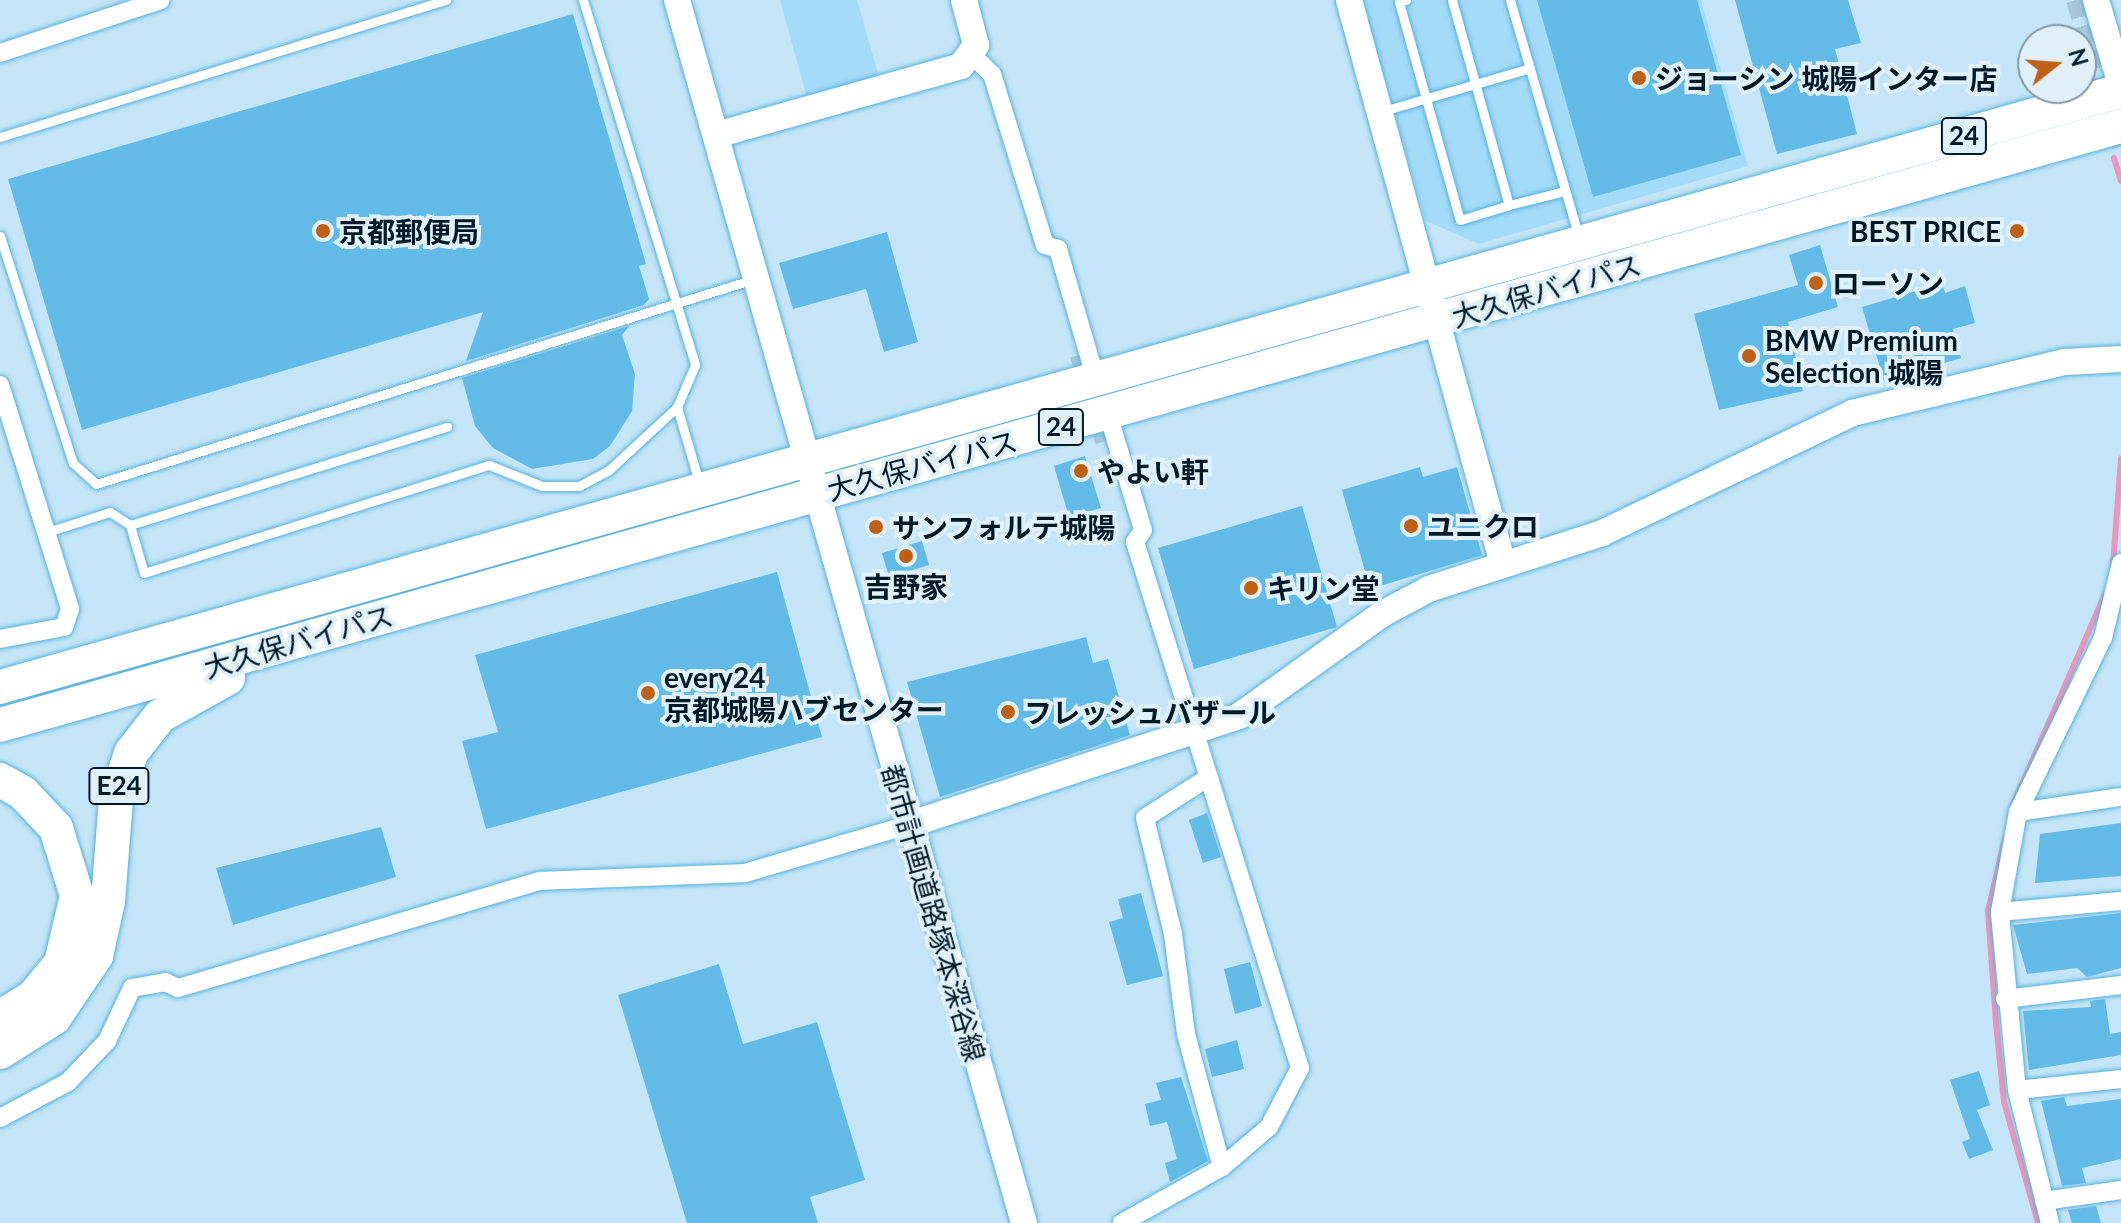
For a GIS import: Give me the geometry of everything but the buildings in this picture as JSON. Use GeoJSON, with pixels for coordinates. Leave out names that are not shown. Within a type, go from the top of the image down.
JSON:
{"type":"FeatureCollection","features":[{"type":"Feature","properties":{"kind":"highway","name":"大久保バイパス"},"geometry":{"type":"LineString","coordinates":[[0,725],[369,621],[812,479],[1087,367],[1430,288],[2121,91]]}},
{"type":"Feature","properties":{"kind":"highway","name":"大久保バイパス"},"geometry":{"type":"LineString","coordinates":[[0,687],[702,493],[812,479],[1106,427],[1440,321],[2121,126]]}},
{"type":"Feature","properties":{"kind":"highway","name":"E24"},"geometry":{"type":"LineString","coordinates":[[0,1052],[54,1018],[86,979],[104,928],[116,799],[144,733],[200,689],[369,621]]}},
{"type":"Feature","properties":{"kind":"highway"},"geometry":{"type":"LineString","coordinates":[[0,678],[63,669]]}},
{"type":"Feature","properties":{"kind":"highway"},"geometry":{"type":"LineString","coordinates":[[0,780],[23,793],[56,828],[77,896],[61,963],[33,997],[0,1018]]}},
{"type":"Feature","properties":{"kind":"street"},"geometry":{"type":"LineString","coordinates":[[0,53],[161,0]]}},
{"type":"Feature","properties":{"kind":"street","name":"都市計画道路塚本深谷線"},"geometry":{"type":"LineString","coordinates":[[677,0],[908,825],[1024,1223]]}},
{"type":"Feature","properties":{"kind":"street"},"geometry":{"type":"LineString","coordinates":[[964,0],[972,55],[992,74],[1087,367]]}},
{"type":"Feature","properties":{"kind":"street"},"geometry":{"type":"LineString","coordinates":[[1349,0],[1440,321],[1503,564]]}},
{"type":"Feature","properties":{"kind":"street"},"geometry":{"type":"LineString","coordinates":[[2096,0],[2121,85]]}},
{"type":"Feature","properties":{"kind":"street"},"geometry":{"type":"LineString","coordinates":[[716,135],[951,70],[972,55]]}},
{"type":"Feature","properties":{"kind":"street"},"geometry":{"type":"LineString","coordinates":[[1045,245],[1058,249],[1087,367]]}},
{"type":"Feature","properties":{"kind":"street"},"geometry":{"type":"LineString","coordinates":[[0,1118],[68,1082],[107,1041],[132,988],[165,982],[178,988],[540,881],[745,873],[1195,735],[1273,696],[1382,614],[1429,589],[1602,533],[1852,413],[2065,362],[2121,359]]}},
{"type":"Feature","properties":{"kind":"street"},"geometry":{"type":"LineString","coordinates":[[0,385],[70,609],[64,627],[0,639]]}},
{"type":"Feature","properties":{"kind":"street"},"geometry":{"type":"LineString","coordinates":[[1106,427],[1143,530],[1135,542]]}},
{"type":"Feature","properties":{"kind":"street"},"geometry":{"type":"LineString","coordinates":[[1106,427],[1135,542],[1300,1068],[1269,1127],[1222,1167],[1122,1223]]}},
{"type":"Feature","properties":{"kind":"street"},"geometry":{"type":"LineString","coordinates":[[2050,1223],[2017,1090],[2005,999],[2000,912],[2018,812],[2103,638],[2121,563]]}},
{"type":"Feature","properties":{"kind":"street"},"geometry":{"type":"LineString","coordinates":[[1209,777],[1145,818],[1173,934],[1186,1034],[1222,1167]]}},
{"type":"Feature","properties":{"kind":"street"},"geometry":{"type":"LineString","coordinates":[[2018,812],[2121,797]]}},
{"type":"Feature","properties":{"kind":"street"},"geometry":{"type":"LineString","coordinates":[[2000,912],[2121,901]]}},
{"type":"Feature","properties":{"kind":"street"},"geometry":{"type":"LineString","coordinates":[[2005,999],[2121,985]]}},
{"type":"Feature","properties":{"kind":"street"},"geometry":{"type":"LineString","coordinates":[[2017,1090],[2121,1079]]}},
{"type":"Feature","properties":{"kind":"street"},"geometry":{"type":"LineString","coordinates":[[2044,1201],[2121,1190]]}},
{"type":"Feature","properties":{"kind":"lane"},"geometry":{"type":"LineString","coordinates":[[0,137],[446,0]]}},
{"type":"Feature","properties":{"kind":"lane"},"geometry":{"type":"LineString","coordinates":[[47,532],[110,512],[130,525],[144,573],[489,465],[542,486],[579,486],[609,470],[677,407],[695,365],[583,0]]}},
{"type":"Feature","properties":{"kind":"lane"},"geometry":{"type":"LineString","coordinates":[[1406,0],[1399,2],[1460,220],[1565,191]]}},
{"type":"Feature","properties":{"kind":"lane"},"geometry":{"type":"LineString","coordinates":[[1452,0],[1509,205]]}},
{"type":"Feature","properties":{"kind":"lane"},"geometry":{"type":"LineString","coordinates":[[1510,0],[1581,245]]}},
{"type":"Feature","properties":{"kind":"lane"},"geometry":{"type":"LineString","coordinates":[[1380,112],[1530,68]]}},
{"type":"Feature","properties":{"kind":"lane"},"geometry":{"type":"LineString","coordinates":[[0,236],[73,463],[96,484],[757,278]]}},
{"type":"Feature","properties":{"kind":"lane"},"geometry":{"type":"LineString","coordinates":[[677,407],[702,493]]}},
{"type":"Feature","properties":{"kind":"lane"},"geometry":{"type":"LineString","coordinates":[[130,525],[447,427]]}},
{"type":"Feature","properties":{"kind":"shaded area"},"geometry":{"type":"Polygon","coordinates":[[[780,0],[857,0],[881,84],[809,105],[780,0]]]}},
{"type":"Feature","properties":{"kind":"shaded area"},"geometry":{"type":"Polygon","coordinates":[[[1362,0],[1701,0],[1748,166],[1479,244],[1426,221],[1362,0]]]}},
{"type":"Feature","properties":{"kind":"waterway"},"geometry":{"type":"LineString","coordinates":[[2114,158],[2121,181]]}},
{"type":"Feature","properties":{"kind":"waterway"},"geometry":{"type":"LineString","coordinates":[[2113,565],[2121,458]]}},
{"type":"Feature","properties":{"kind":"waterway"},"geometry":{"type":"LineString","coordinates":[[2012,807],[2105,594]]}},
{"type":"Feature","properties":{"kind":"waterway"},"geometry":{"type":"LineString","coordinates":[[2005,838],[1988,911],[1996,1023],[2004,1102],[2038,1223]]}},
{"type":"Feature","properties":{"kind":"tunnel"},"geometry":{"type":"LineString","coordinates":[[2075,0],[2121,149]]}},
{"type":"Feature","properties":{"kind":"tunnel"},"geometry":{"type":"LineString","coordinates":[[1079,355],[1104,441]]}},
{"type":"Feature","properties":{"kind":"place","name":"ジョーシン 城陽インター店"},"geometry":{"type":"Point","coordinates":[1639,78]}},
{"type":"Feature","properties":{"kind":"place","name":"京都郵便局"},"geometry":{"type":"Point","coordinates":[323,231]}},
{"type":"Feature","properties":{"kind":"place","name":"BEST PRICE"},"geometry":{"type":"Point","coordinates":[2017,231]}},
{"type":"Feature","properties":{"kind":"place","name":"ローソン"},"geometry":{"type":"Point","coordinates":[1816,283]}},
{"type":"Feature","properties":{"kind":"place","name":"BMW Premium Selection 城陽"},"geometry":{"type":"Point","coordinates":[1749,356]}},
{"type":"Feature","properties":{"kind":"place","name":"やよい軒"},"geometry":{"type":"Point","coordinates":[1081,471]}},
{"type":"Feature","properties":{"kind":"place","name":"ユニクロ"},"geometry":{"type":"Point","coordinates":[1411,526]}},
{"type":"Feature","properties":{"kind":"place","name":"サンフォルテ城陽"},"geometry":{"type":"Point","coordinates":[876,527]}},
{"type":"Feature","properties":{"kind":"place","name":"吉野家"},"geometry":{"type":"Point","coordinates":[906,556]}},
{"type":"Feature","properties":{"kind":"place","name":"キリン堂"},"geometry":{"type":"Point","coordinates":[1251,588]}},
{"type":"Feature","properties":{"kind":"place","name":"every24 京都城陽ハブセンター"},"geometry":{"type":"Point","coordinates":[648,693]}},
{"type":"Feature","properties":{"kind":"place","name":"フレッシュバザール"},"geometry":{"type":"Point","coordinates":[1008,712]}}]}
